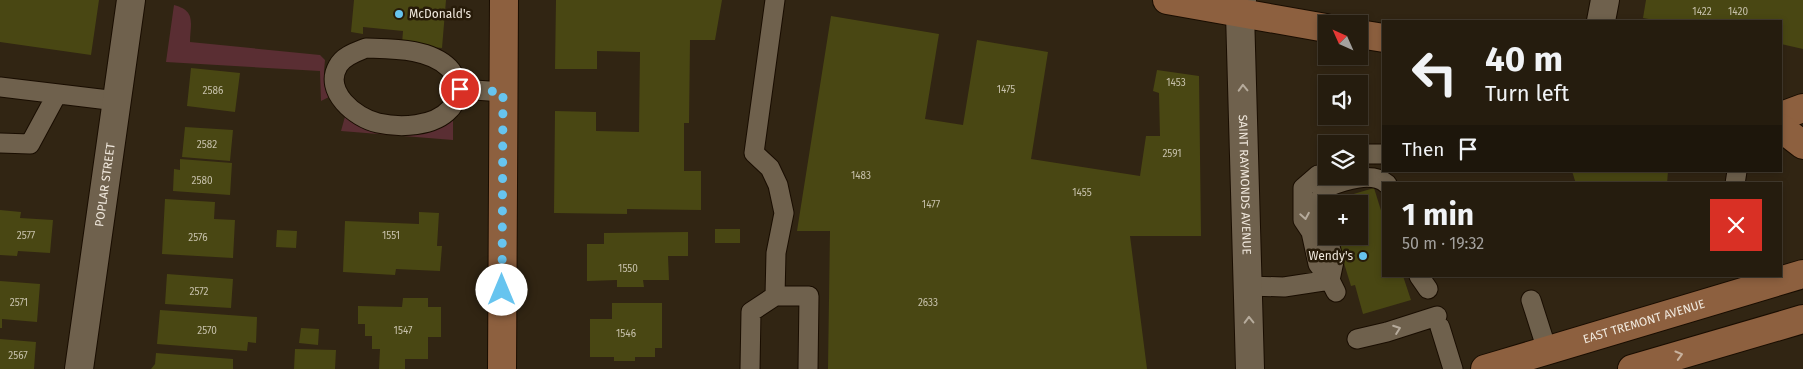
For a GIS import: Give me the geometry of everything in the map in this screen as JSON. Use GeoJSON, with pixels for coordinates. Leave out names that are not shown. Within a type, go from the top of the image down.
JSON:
{"type":"FeatureCollection","features":[{"type":"Feature","properties":{"kind":"main road"},"geometry":{"type":"LineString","coordinates":[[502,369],[504,0]]}},
{"type":"Feature","properties":{"kind":"main road"},"geometry":{"type":"LineString","coordinates":[[1167,0],[1241,6],[1318,26]]}},
{"type":"Feature","properties":{"kind":"main road"},"geometry":{"type":"LineString","coordinates":[[1368,35],[1382,38]]}},
{"type":"Feature","properties":{"kind":"main road"},"geometry":{"type":"LineString","coordinates":[[1782,116],[1803,108]]}},
{"type":"Feature","properties":{"kind":"main road"},"geometry":{"type":"LineString","coordinates":[[1782,129],[1803,145]]}},
{"type":"Feature","properties":{"kind":"main road","name":"EAST TREMONT AVENUE"},"geometry":{"type":"LineString","coordinates":[[1485,369],[1742,284],[1803,274]]}},
{"type":"Feature","properties":{"kind":"main road"},"geometry":{"type":"LineString","coordinates":[[1632,369],[1803,318]]}},
{"type":"Feature","properties":{"kind":"street","name":"POPLAR STREET"},"geometry":{"type":"LineString","coordinates":[[79,369],[131,0]]}},
{"type":"Feature","properties":{"kind":"street"},"geometry":{"type":"LineString","coordinates":[[1601,20],[1605,0]]}},
{"type":"Feature","properties":{"kind":"street","name":"SAINT RAYMONDS AVENUE"},"geometry":{"type":"LineString","coordinates":[[1241,6],[1250,369]]}},
{"type":"Feature","properties":{"kind":"lane"},"geometry":{"type":"LineString","coordinates":[[775,0],[754,153],[770,168],[778,185],[784,213],[776,253],[775,296]]}},
{"type":"Feature","properties":{"kind":"lane"},"geometry":{"type":"LineString","coordinates":[[366,48],[395,50],[422,54],[442,62],[450,69],[460,89],[451,108],[436,120],[416,125],[377,123],[350,108],[340,98],[334,86],[334,74],[338,64],[348,55],[357,51],[366,48]]}},
{"type":"Feature","properties":{"kind":"lane"},"geometry":{"type":"LineString","coordinates":[[0,87],[117,102]]}},
{"type":"Feature","properties":{"kind":"lane"},"geometry":{"type":"LineString","coordinates":[[460,89],[503,92]]}},
{"type":"Feature","properties":{"kind":"lane"},"geometry":{"type":"LineString","coordinates":[[0,143],[30,144],[57,94]]}},
{"type":"Feature","properties":{"kind":"lane"},"geometry":{"type":"LineString","coordinates":[[1318,175],[1303,188],[1303,220],[1311,232],[1318,264],[1333,286]]}},
{"type":"Feature","properties":{"kind":"lane"},"geometry":{"type":"LineString","coordinates":[[1322,195],[1328,187],[1370,176],[1385,182]]}},
{"type":"Feature","properties":{"kind":"lane"},"geometry":{"type":"LineString","coordinates":[[1330,245],[1334,261],[1333,286]]}},
{"type":"Feature","properties":{"kind":"lane"},"geometry":{"type":"LineString","coordinates":[[1248,286],[1333,286]]}},
{"type":"Feature","properties":{"kind":"lane"},"geometry":{"type":"LineString","coordinates":[[750,369],[751,312],[775,296],[809,296],[808,369]]}},
{"type":"Feature","properties":{"kind":"lane"},"geometry":{"type":"LineString","coordinates":[[1531,300],[1547,350]]}},
{"type":"Feature","properties":{"kind":"lane"},"geometry":{"type":"LineString","coordinates":[[1357,339],[1438,322],[1453,369]]}},
{"type":"Feature","properties":{"kind":"shaded area"},"geometry":{"type":"Polygon","coordinates":[[[174,5],[186,11],[191,19],[190,42],[320,55],[325,60],[324,84],[329,97],[321,101],[320,71],[166,62],[174,5]]]}},
{"type":"Feature","properties":{"kind":"shaded area"},"geometry":{"type":"Polygon","coordinates":[[[346,113],[352,119],[453,116],[453,140],[341,131],[346,113]]]}},
{"type":"Feature","properties":{"kind":"building"},"geometry":{"type":"Polygon","coordinates":[[[0,0],[99,0],[91,55],[0,42],[0,0]]]}},
{"type":"Feature","properties":{"kind":"building","name":"McDonald's"},"geometry":{"type":"Polygon","coordinates":[[[354,0],[446,0],[442,48],[402,44],[403,31],[363,27],[363,34],[351,32],[354,0]]]}},
{"type":"Feature","properties":{"kind":"building"},"geometry":{"type":"Polygon","coordinates":[[[556,0],[722,0],[715,40],[690,40],[689,123],[684,123],[684,171],[701,171],[701,210],[627,209],[627,214],[554,213],[555,111],[596,112],[596,131],[639,132],[640,52],[597,51],[597,69],[555,69],[556,0]]]}},
{"type":"Feature","properties":{"kind":"building"},"geometry":{"type":"Polygon","coordinates":[[[1646,0],[1803,0],[1803,49],[1782,44],[1782,20],[1654,20],[1643,18],[1646,0]]]}},
{"type":"Feature","properties":{"kind":"building"},"geometry":{"type":"Polygon","coordinates":[[[831,16],[939,34],[925,119],[963,125],[977,40],[1048,52],[1031,159],[1140,176],[1146,136],[1160,136],[1159,93],[1153,91],[1157,70],[1199,76],[1201,236],[1130,236],[1147,369],[828,369],[830,231],[797,231],[831,16]]]}},
{"type":"Feature","properties":{"kind":"building"},"geometry":{"type":"Polygon","coordinates":[[[191,68],[240,73],[235,112],[187,106],[191,68]]]}},
{"type":"Feature","properties":{"kind":"building"},"geometry":{"type":"Polygon","coordinates":[[[185,127],[233,130],[230,161],[182,157],[185,127]]]}},
{"type":"Feature","properties":{"kind":"building"},"geometry":{"type":"Polygon","coordinates":[[[180,159],[232,163],[230,195],[173,191],[174,169],[180,170],[180,159]]]}},
{"type":"Feature","properties":{"kind":"building"},"geometry":{"type":"Polygon","coordinates":[[[1572,172],[1668,172],[1667,182],[1575,182],[1572,172]]]}},
{"type":"Feature","properties":{"kind":"building","name":"Wendy's"},"geometry":{"type":"Polygon","coordinates":[[[1374,188],[1382,214],[1382,277],[1403,277],[1411,300],[1363,314],[1355,285],[1351,286],[1338,245],[1368,245],[1368,195],[1350,195],[1374,188]]]}},
{"type":"Feature","properties":{"kind":"building"},"geometry":{"type":"Polygon","coordinates":[[[165,199],[215,202],[214,219],[235,220],[233,258],[162,254],[165,199]]]}},
{"type":"Feature","properties":{"kind":"building"},"geometry":{"type":"Polygon","coordinates":[[[0,210],[21,212],[20,218],[53,220],[50,253],[18,251],[17,256],[0,255],[0,210]]]}},
{"type":"Feature","properties":{"kind":"building"},"geometry":{"type":"Polygon","coordinates":[[[419,212],[439,213],[437,246],[442,246],[440,271],[396,269],[395,275],[343,272],[345,221],[419,224],[419,212]]]}},
{"type":"Feature","properties":{"kind":"building"},"geometry":{"type":"Polygon","coordinates":[[[715,229],[740,229],[740,243],[715,243],[715,229]]]}},
{"type":"Feature","properties":{"kind":"building"},"geometry":{"type":"Polygon","coordinates":[[[277,230],[297,231],[296,248],[276,247],[277,230]]]}},
{"type":"Feature","properties":{"kind":"building"},"geometry":{"type":"Polygon","coordinates":[[[688,232],[688,256],[668,256],[669,280],[643,280],[644,287],[617,287],[617,280],[587,281],[587,244],[604,244],[604,233],[688,232]]]}},
{"type":"Feature","properties":{"kind":"building"},"geometry":{"type":"Polygon","coordinates":[[[167,274],[233,279],[231,308],[165,304],[167,274]]]}},
{"type":"Feature","properties":{"kind":"building"},"geometry":{"type":"Polygon","coordinates":[[[0,281],[40,284],[37,322],[2,319],[2,328],[0,328],[0,281]]]}},
{"type":"Feature","properties":{"kind":"building"},"geometry":{"type":"Polygon","coordinates":[[[403,298],[428,298],[428,307],[441,307],[441,337],[428,337],[428,359],[405,359],[405,369],[379,369],[380,349],[372,349],[372,336],[365,336],[365,324],[358,324],[358,306],[402,307],[403,298]]]}},
{"type":"Feature","properties":{"kind":"building"},"geometry":{"type":"Polygon","coordinates":[[[612,303],[662,303],[662,348],[655,348],[655,357],[635,357],[635,361],[614,361],[614,357],[590,357],[590,319],[612,319],[612,303]]]}},
{"type":"Feature","properties":{"kind":"building"},"geometry":{"type":"Polygon","coordinates":[[[160,310],[257,317],[256,343],[248,342],[247,351],[157,344],[160,310]]]}},
{"type":"Feature","properties":{"kind":"building"},"geometry":{"type":"Polygon","coordinates":[[[301,328],[319,329],[318,345],[299,343],[301,328]]]}},
{"type":"Feature","properties":{"kind":"building"},"geometry":{"type":"Polygon","coordinates":[[[0,339],[36,342],[34,369],[0,369],[0,339]]]}},
{"type":"Feature","properties":{"kind":"building"},"geometry":{"type":"Polygon","coordinates":[[[295,349],[336,350],[335,369],[294,369],[295,349]]]}},
{"type":"Feature","properties":{"kind":"building"},"geometry":{"type":"Polygon","coordinates":[[[156,353],[233,359],[233,369],[151,369],[155,364],[156,353]]]}},
{"type":"Feature","properties":{"kind":"place","name":"McDonald's"},"geometry":{"type":"Point","coordinates":[399,14]}},
{"type":"Feature","properties":{"kind":"place","name":"Wendy's"},"geometry":{"type":"Point","coordinates":[1363,256]}},
{"type":"Feature","properties":{"kind":"route"},"geometry":{"type":"LineString","coordinates":[[460,89],[503,92],[502,290]]}}]}
